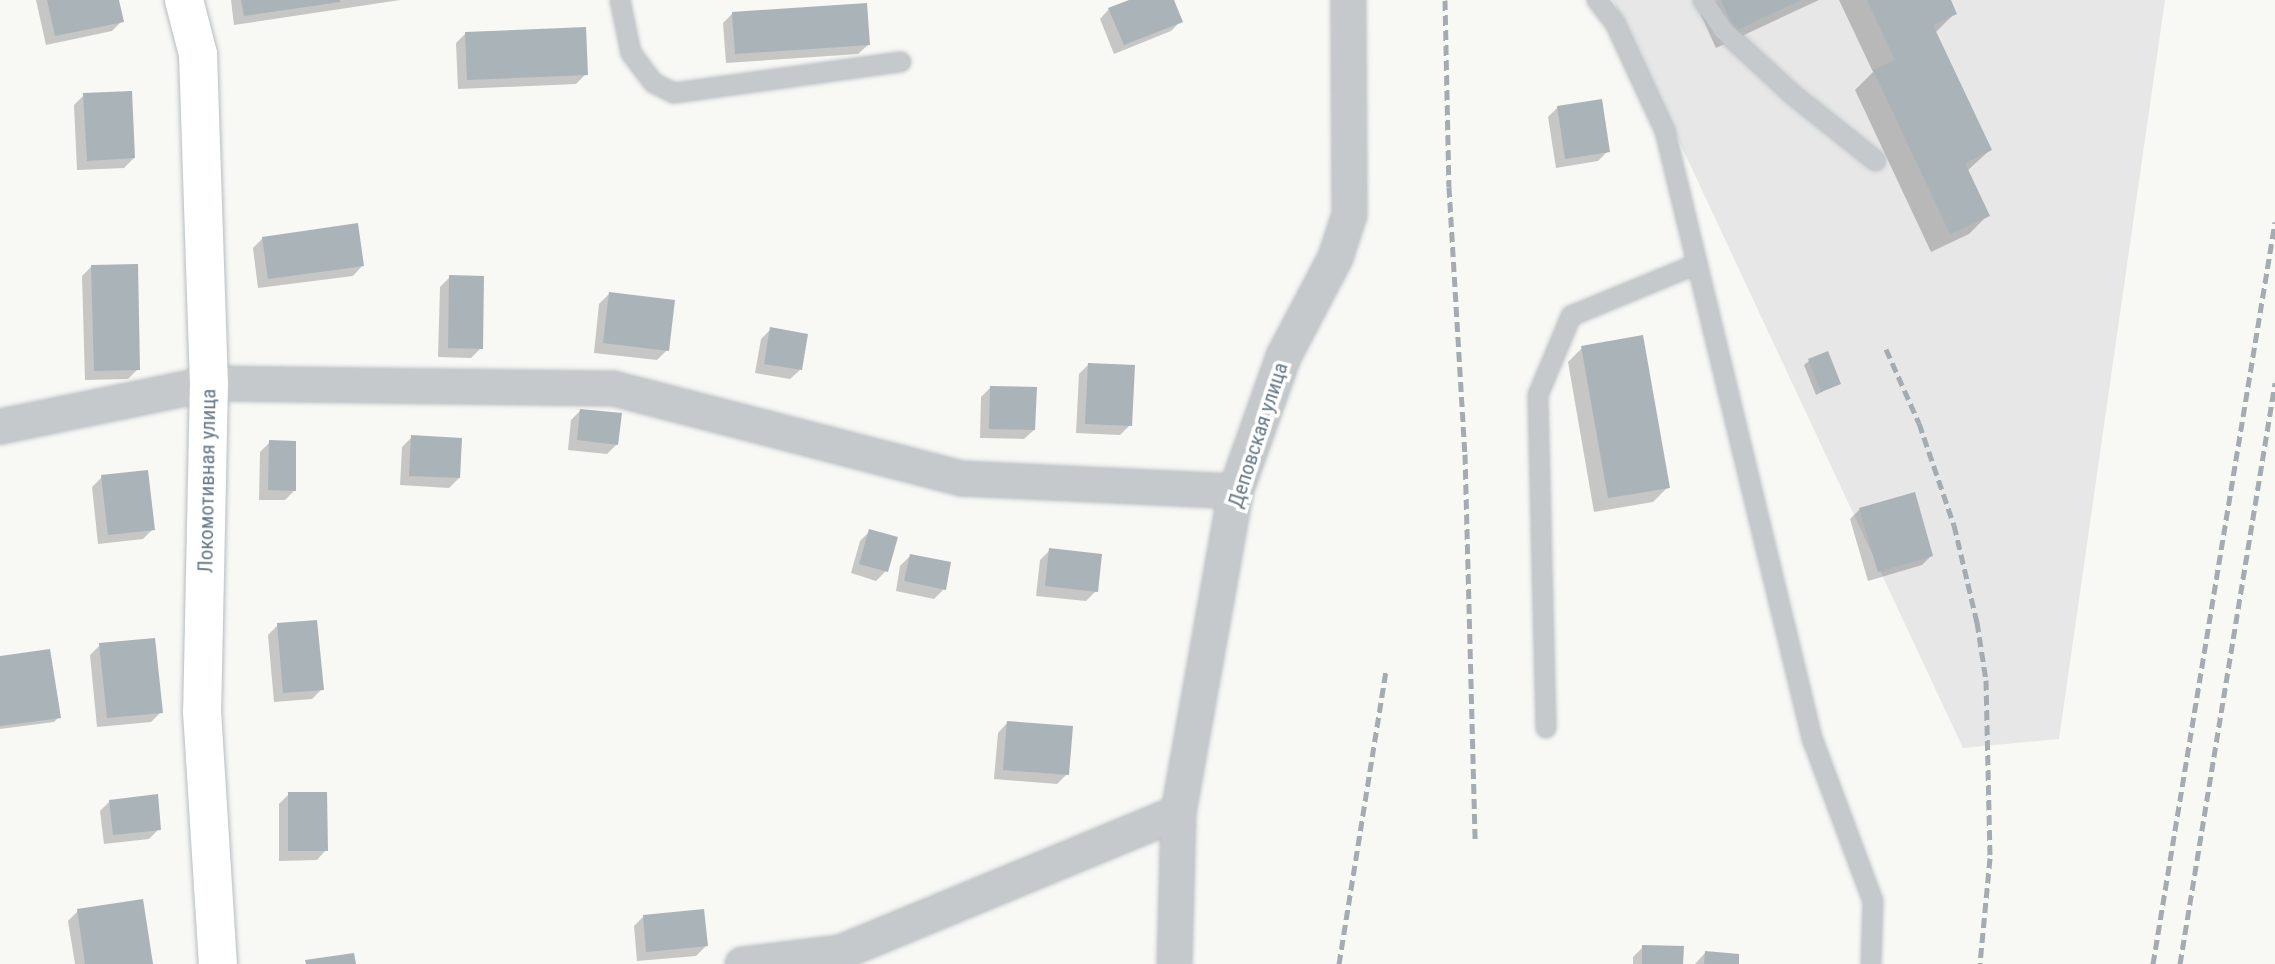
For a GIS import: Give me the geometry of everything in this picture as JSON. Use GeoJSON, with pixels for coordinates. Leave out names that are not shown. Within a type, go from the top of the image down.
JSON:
{"type":"FeatureCollection","features":[{"type":"Feature","properties":{"kind":"street","name":"Локомотивная улица"},"geometry":{"type":"LineString","coordinates":[[184,0],[198,54],[209,383],[202,711],[218,964]]}},
{"type":"Feature","properties":{"kind":"street","name":"Деповская улица"},"geometry":{"type":"LineString","coordinates":[[1174,964],[1178,812],[1235,491],[1283,356],[1335,257],[1349,214],[1348,0]]}},
{"type":"Feature","properties":{"kind":"street"},"geometry":{"type":"LineString","coordinates":[[0,426],[209,383],[613,388],[962,478],[1235,491]]}},
{"type":"Feature","properties":{"kind":"street"},"geometry":{"type":"LineString","coordinates":[[742,964],[840,952],[1178,812]]}},
{"type":"Feature","properties":{"kind":"lane"},"geometry":{"type":"LineString","coordinates":[[620,0],[631,53],[654,83],[674,93],[901,62]]}},
{"type":"Feature","properties":{"kind":"lane"},"geometry":{"type":"LineString","coordinates":[[1597,0],[1615,23],[1665,131],[1695,265],[1812,738],[1873,901],[1871,964]]}},
{"type":"Feature","properties":{"kind":"lane"},"geometry":{"type":"LineString","coordinates":[[1703,0],[1723,30],[1792,94],[1876,161]]}},
{"type":"Feature","properties":{"kind":"lane"},"geometry":{"type":"LineString","coordinates":[[1546,728],[1538,395],[1571,316],[1695,265]]}},
{"type":"Feature","properties":{"kind":"shaded area"},"geometry":{"type":"Polygon","coordinates":[[[1613,0],[2165,0],[2059,739],[1963,748],[1613,0]]]}},
{"type":"Feature","properties":{"kind":"building"},"geometry":{"type":"Polygon","coordinates":[[[47,0],[119,0],[124,22],[55,36],[47,0]]]}},
{"type":"Feature","properties":{"kind":"building"},"geometry":{"type":"Polygon","coordinates":[[[241,0],[340,0],[340,2],[244,16],[241,0]]]}},
{"type":"Feature","properties":{"kind":"building"},"geometry":{"type":"Polygon","coordinates":[[[1129,0],[1174,0],[1183,22],[1124,45],[1108,8],[1129,0]]]}},
{"type":"Feature","properties":{"kind":"building"},"geometry":{"type":"Polygon","coordinates":[[[1721,0],[1801,0],[1735,31],[1721,0]]]}},
{"type":"Feature","properties":{"kind":"building"},"geometry":{"type":"Polygon","coordinates":[[[1867,0],[1951,0],[1957,14],[1933,25],[1992,150],[1965,163],[1990,216],[1950,234],[1873,70],[1895,60],[1867,0]]]}},
{"type":"Feature","properties":{"kind":"building"},"geometry":{"type":"Polygon","coordinates":[[[867,3],[870,45],[735,54],[732,12],[867,3]]]}},
{"type":"Feature","properties":{"kind":"building"},"geometry":{"type":"Polygon","coordinates":[[[586,27],[588,75],[467,80],[465,32],[586,27]]]}},
{"type":"Feature","properties":{"kind":"building"},"geometry":{"type":"Polygon","coordinates":[[[132,91],[135,158],[87,161],[83,93],[132,91]]]}},
{"type":"Feature","properties":{"kind":"building"},"geometry":{"type":"Polygon","coordinates":[[[1602,99],[1610,152],[1565,159],[1557,106],[1602,99]]]}},
{"type":"Feature","properties":{"kind":"building"},"geometry":{"type":"Polygon","coordinates":[[[358,223],[364,266],[268,279],[262,237],[358,223]]]}},
{"type":"Feature","properties":{"kind":"building"},"geometry":{"type":"Polygon","coordinates":[[[138,264],[140,370],[94,371],[91,265],[138,264]]]}},
{"type":"Feature","properties":{"kind":"building"},"geometry":{"type":"Polygon","coordinates":[[[449,275],[484,276],[483,349],[448,348],[449,275]]]}},
{"type":"Feature","properties":{"kind":"building"},"geometry":{"type":"Polygon","coordinates":[[[609,292],[675,300],[669,351],[603,343],[609,292]]]}},
{"type":"Feature","properties":{"kind":"building"},"geometry":{"type":"Polygon","coordinates":[[[770,327],[808,334],[802,370],[764,364],[770,327]]]}},
{"type":"Feature","properties":{"kind":"building"},"geometry":{"type":"Polygon","coordinates":[[[1643,335],[1670,488],[1608,498],[1581,346],[1643,335]]]}},
{"type":"Feature","properties":{"kind":"building"},"geometry":{"type":"Polygon","coordinates":[[[1828,351],[1841,384],[1821,392],[1808,359],[1828,351]]]}},
{"type":"Feature","properties":{"kind":"building"},"geometry":{"type":"Polygon","coordinates":[[[1088,363],[1135,365],[1132,426],[1085,424],[1088,363]]]}},
{"type":"Feature","properties":{"kind":"building"},"geometry":{"type":"Polygon","coordinates":[[[990,386],[1037,387],[1035,430],[989,429],[990,386]]]}},
{"type":"Feature","properties":{"kind":"building"},"geometry":{"type":"Polygon","coordinates":[[[580,409],[622,413],[618,445],[577,440],[580,409]]]}},
{"type":"Feature","properties":{"kind":"building"},"geometry":{"type":"Polygon","coordinates":[[[411,435],[462,438],[460,478],[409,476],[411,435]]]}},
{"type":"Feature","properties":{"kind":"building"},"geometry":{"type":"Polygon","coordinates":[[[269,440],[296,441],[296,491],[268,490],[269,440]]]}},
{"type":"Feature","properties":{"kind":"building"},"geometry":{"type":"Polygon","coordinates":[[[148,470],[155,530],[108,535],[101,475],[148,470]]]}},
{"type":"Feature","properties":{"kind":"building"},"geometry":{"type":"Polygon","coordinates":[[[1915,492],[1933,556],[1878,572],[1859,508],[1915,492]]]}},
{"type":"Feature","properties":{"kind":"building"},"geometry":{"type":"Polygon","coordinates":[[[869,529],[898,537],[888,572],[859,564],[869,529]]]}},
{"type":"Feature","properties":{"kind":"building"},"geometry":{"type":"Polygon","coordinates":[[[1049,548],[1102,554],[1098,592],[1045,586],[1049,548]]]}},
{"type":"Feature","properties":{"kind":"building"},"geometry":{"type":"Polygon","coordinates":[[[910,554],[951,562],[946,590],[904,581],[910,554]]]}},
{"type":"Feature","properties":{"kind":"building"},"geometry":{"type":"Polygon","coordinates":[[[317,620],[324,690],[283,693],[277,623],[317,620]]]}},
{"type":"Feature","properties":{"kind":"building"},"geometry":{"type":"Polygon","coordinates":[[[155,638],[163,713],[107,718],[99,643],[155,638]]]}},
{"type":"Feature","properties":{"kind":"building"},"geometry":{"type":"Polygon","coordinates":[[[50,649],[61,718],[0,726],[0,656],[50,649]]]}},
{"type":"Feature","properties":{"kind":"building"},"geometry":{"type":"Polygon","coordinates":[[[1007,721],[1073,726],[1069,775],[1003,770],[1007,721]]]}},
{"type":"Feature","properties":{"kind":"building"},"geometry":{"type":"Polygon","coordinates":[[[288,792],[327,792],[328,851],[288,851],[288,792]]]}},
{"type":"Feature","properties":{"kind":"building"},"geometry":{"type":"Polygon","coordinates":[[[158,794],[161,830],[113,835],[109,800],[158,794]]]}},
{"type":"Feature","properties":{"kind":"building"},"geometry":{"type":"Polygon","coordinates":[[[143,899],[153,964],[85,964],[77,909],[143,899]]]}},
{"type":"Feature","properties":{"kind":"building"},"geometry":{"type":"Polygon","coordinates":[[[704,909],[708,946],[646,952],[643,915],[704,909]]]}},
{"type":"Feature","properties":{"kind":"building"},"geometry":{"type":"Polygon","coordinates":[[[1642,945],[1684,946],[1683,964],[1642,964],[1642,945]]]}},
{"type":"Feature","properties":{"kind":"building"},"geometry":{"type":"Polygon","coordinates":[[[1705,951],[1739,954],[1739,964],[1704,964],[1705,951]]]}},
{"type":"Feature","properties":{"kind":"building"},"geometry":{"type":"Polygon","coordinates":[[[354,953],[356,964],[306,964],[305,960],[354,953]]]}},
{"type":"Feature","properties":{"kind":"railway"},"geometry":{"type":"LineString","coordinates":[[1445,0],[1449,187],[1465,454],[1475,841]]}},
{"type":"Feature","properties":{"kind":"railway"},"geometry":{"type":"LineString","coordinates":[[2153,964],[2275,222]]}},
{"type":"Feature","properties":{"kind":"railway"},"geometry":{"type":"LineString","coordinates":[[1886,349],[1919,423],[1954,525],[1977,622],[1986,680],[1990,858],[1980,964]]}},
{"type":"Feature","properties":{"kind":"railway"},"geometry":{"type":"LineString","coordinates":[[2180,964],[2275,383]]}},
{"type":"Feature","properties":{"kind":"railway"},"geometry":{"type":"LineString","coordinates":[[1339,964],[1386,670]]}}]}
